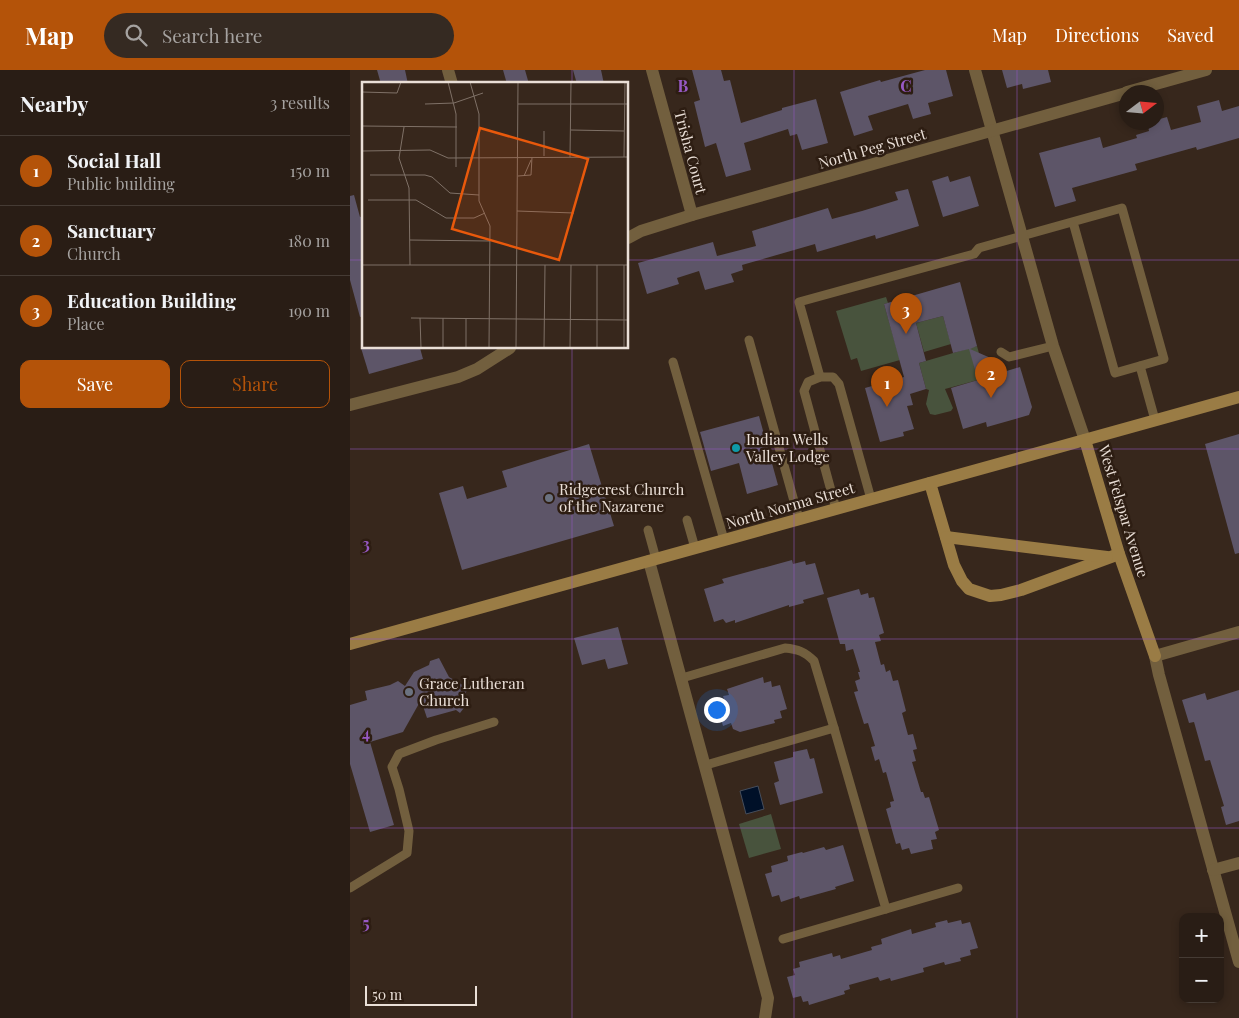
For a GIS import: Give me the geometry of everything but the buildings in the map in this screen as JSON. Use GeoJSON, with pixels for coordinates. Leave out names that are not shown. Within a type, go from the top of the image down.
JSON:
{"type":"FeatureCollection","features":[{"type":"Feature","properties":{"kind":"main road","name":"North Norma Street"},"geometry":{"type":"LineString","coordinates":[[350,644],[1239,397]]}},
{"type":"Feature","properties":{"kind":"main road","name":"West Felspar Avenue"},"geometry":{"type":"LineString","coordinates":[[1085,440],[1114,556],[1155,656]]}},
{"type":"Feature","properties":{"kind":"main road"},"geometry":{"type":"LineString","coordinates":[[930,483],[954,565],[962,581],[969,589],[990,596],[1001,596],[1114,556]]}},
{"type":"Feature","properties":{"kind":"main road"},"geometry":{"type":"LineString","coordinates":[[946,537],[1114,556]]}},
{"type":"Feature","properties":{"kind":"street","name":"Trisha Court"},"geometry":{"type":"LineString","coordinates":[[652,70],[692,215]]}},
{"type":"Feature","properties":{"kind":"street","name":"West Felspar Avenue"},"geometry":{"type":"LineString","coordinates":[[975,70],[1053,346],[1085,440]]}},
{"type":"Feature","properties":{"kind":"street","name":"North Peg Street"},"geometry":{"type":"LineString","coordinates":[[1152,85],[1206,70]]}},
{"type":"Feature","properties":{"kind":"street","name":"North Peg Street"},"geometry":{"type":"LineString","coordinates":[[629,238],[642,231],[692,215],[1119,94]]}},
{"type":"Feature","properties":{"kind":"street"},"geometry":{"type":"LineString","coordinates":[[350,405],[458,377],[477,369],[508,349]]}},
{"type":"Feature","properties":{"kind":"street"},"geometry":{"type":"LineString","coordinates":[[652,560],[768,998],[765,1018]]}},
{"type":"Feature","properties":{"kind":"street"},"geometry":{"type":"LineString","coordinates":[[1155,656],[1239,632]]}},
{"type":"Feature","properties":{"kind":"street","name":"West Felspar Avenue"},"geometry":{"type":"LineString","coordinates":[[1155,656],[1239,962]]}},
{"type":"Feature","properties":{"kind":"street"},"geometry":{"type":"LineString","coordinates":[[1214,870],[1239,863]]}},
{"type":"Feature","properties":{"kind":"lane"},"geometry":{"type":"LineString","coordinates":[[820,377],[800,302],[974,254],[979,248],[1122,208],[1164,359],[1116,373],[1074,222]]}},
{"type":"Feature","properties":{"kind":"lane"},"geometry":{"type":"LineString","coordinates":[[749,340],[799,519]]}},
{"type":"Feature","properties":{"kind":"lane"},"geometry":{"type":"LineString","coordinates":[[1001,352],[1009,358],[1053,346]]}},
{"type":"Feature","properties":{"kind":"lane"},"geometry":{"type":"LineString","coordinates":[[673,362],[724,540]]}},
{"type":"Feature","properties":{"kind":"lane"},"geometry":{"type":"LineString","coordinates":[[1140,366],[1155,420]]}},
{"type":"Feature","properties":{"kind":"lane"},"geometry":{"type":"LineString","coordinates":[[836,509],[804,391],[808,382],[820,377],[833,377],[839,384],[871,499]]}},
{"type":"Feature","properties":{"kind":"lane"},"geometry":{"type":"LineString","coordinates":[[687,520],[695,548]]}},
{"type":"Feature","properties":{"kind":"lane"},"geometry":{"type":"LineString","coordinates":[[648,530],[652,560]]}},
{"type":"Feature","properties":{"kind":"lane"},"geometry":{"type":"LineString","coordinates":[[682,678],[785,648],[796,649],[807,654],[814,661],[886,908]]}},
{"type":"Feature","properties":{"kind":"lane"},"geometry":{"type":"LineString","coordinates":[[350,888],[407,853],[409,831],[392,767],[399,754],[494,722]]}},
{"type":"Feature","properties":{"kind":"lane"},"geometry":{"type":"LineString","coordinates":[[706,765],[834,728]]}},
{"type":"Feature","properties":{"kind":"lane"},"geometry":{"type":"LineString","coordinates":[[783,939],[958,888]]}},
{"type":"Feature","properties":{"kind":"green space"},"geometry":{"type":"Polygon","coordinates":[[[886,297],[888,303],[884,304],[900,360],[861,371],[857,358],[851,360],[836,311],[886,297]]]}},
{"type":"Feature","properties":{"kind":"green space"},"geometry":{"type":"Polygon","coordinates":[[[943,316],[951,344],[924,352],[916,323],[943,316]]]}},
{"type":"Feature","properties":{"kind":"green space"},"geometry":{"type":"Polygon","coordinates":[[[977,346],[980,357],[978,380],[945,389],[953,408],[951,411],[935,415],[930,414],[926,404],[929,390],[926,389],[919,363],[977,346]]]}},
{"type":"Feature","properties":{"kind":"green space"},"geometry":{"type":"Polygon","coordinates":[[[771,814],[781,849],[749,858],[739,824],[771,814]]]}},
{"type":"Feature","properties":{"kind":"water"},"geometry":{"type":"Polygon","coordinates":[[[758,786],[764,809],[746,814],[740,791],[758,786]]]}},
{"type":"Feature","properties":{"kind":"place","name":"Education Building"},"geometry":{"type":"Point","coordinates":[906,334]}},
{"type":"Feature","properties":{"kind":"place","name":"Sanctuary"},"geometry":{"type":"Point","coordinates":[991,398]}},
{"type":"Feature","properties":{"kind":"place","name":"Social Hall"},"geometry":{"type":"Point","coordinates":[887,407]}},
{"type":"Feature","properties":{"kind":"place","name":"Indian Wells Valley Lodge"},"geometry":{"type":"Point","coordinates":[736,448]}},
{"type":"Feature","properties":{"kind":"place","name":"Ridgecrest Church of the Nazarene"},"geometry":{"type":"Point","coordinates":[549,498]}},
{"type":"Feature","properties":{"kind":"place","name":"Grace Lutheran Church"},"geometry":{"type":"Point","coordinates":[409,692]}}]}
